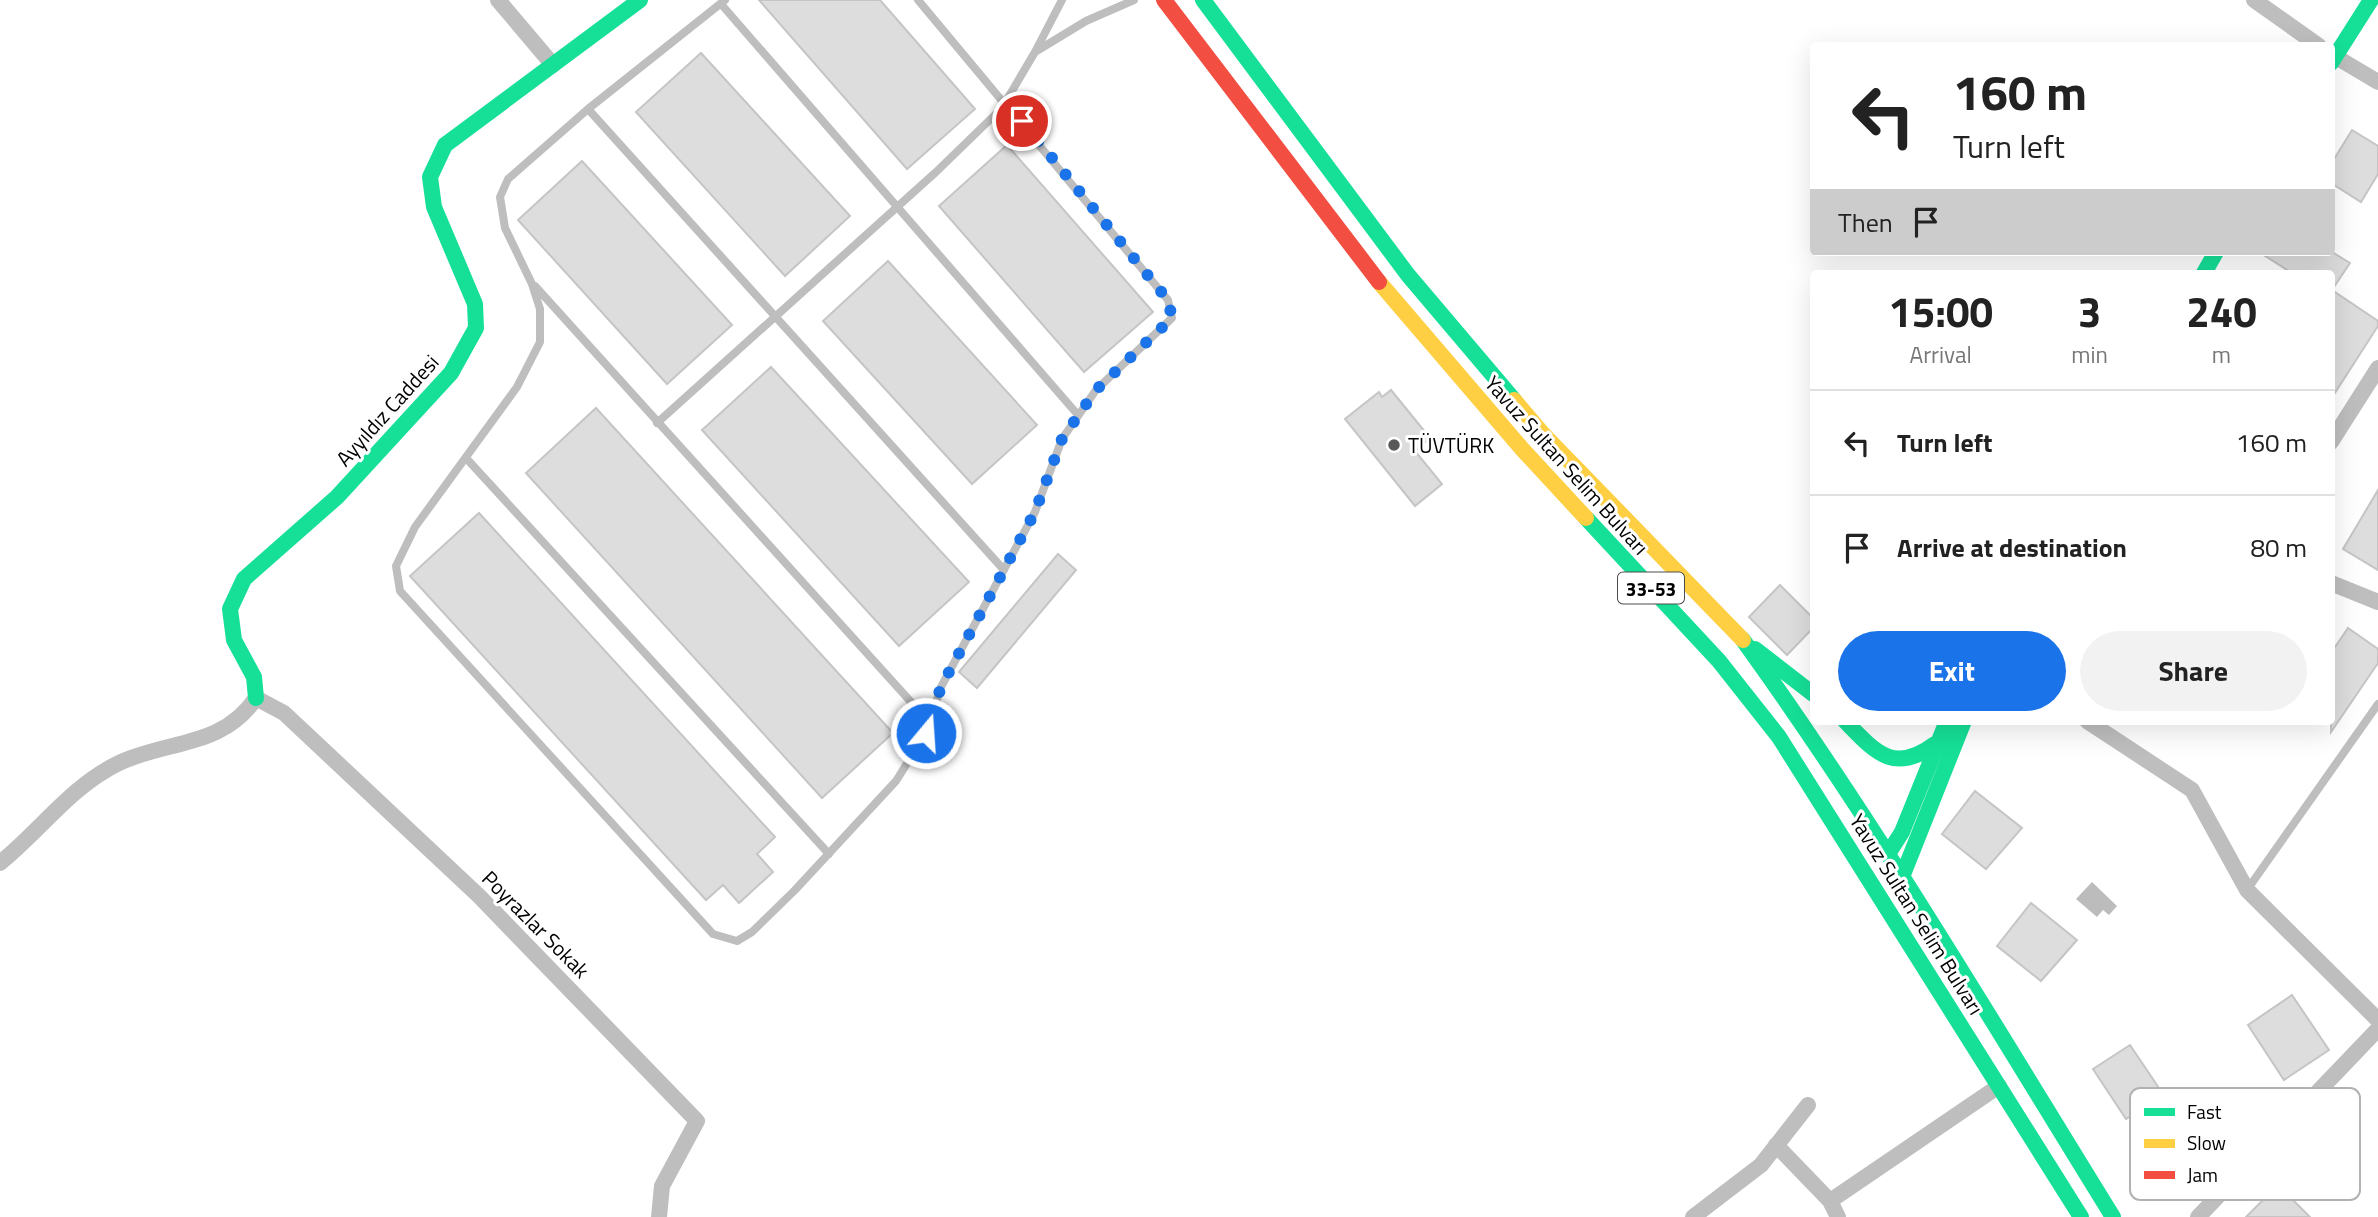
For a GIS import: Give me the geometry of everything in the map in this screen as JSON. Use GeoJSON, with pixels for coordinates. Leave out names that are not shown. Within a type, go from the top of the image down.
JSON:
{"type":"FeatureCollection","features":[{"type":"Feature","properties":{"kind":"main road","name":"Ayyıldız Caddesi"},"geometry":{"type":"LineString","coordinates":[[256,698],[254,677],[234,640],[230,609],[244,579],[337,497],[451,373],[476,328],[475,304],[435,208],[430,177],[445,145],[640,0]]}},
{"type":"Feature","properties":{"kind":"main road","name":"Yavuz Sultan Selim Bulvarı"},"geometry":{"type":"LineString","coordinates":[[1164,0],[1385,291],[1523,450],[1719,661],[1779,737],[2081,1217]]}},
{"type":"Feature","properties":{"kind":"main road","name":"Yavuz Sultan Selim Bulvarı"},"geometry":{"type":"LineString","coordinates":[[1203,0],[1408,275],[1542,433],[1743,640],[1800,719],[1888,854],[2113,1217]]}},
{"type":"Feature","properties":{"kind":"main road"},"geometry":{"type":"LineString","coordinates":[[2335,54],[2371,0]]}},
{"type":"Feature","properties":{"kind":"main road"},"geometry":{"type":"LineString","coordinates":[[1743,640],[1810,692]]}},
{"type":"Feature","properties":{"kind":"main road"},"geometry":{"type":"LineString","coordinates":[[1849,725],[1879,755],[1902,761],[1920,758],[1935,744]]}},
{"type":"Feature","properties":{"kind":"main road"},"geometry":{"type":"LineString","coordinates":[[1888,854],[1902,832],[1935,744],[1945,725]]}},
{"type":"Feature","properties":{"kind":"main road"},"geometry":{"type":"LineString","coordinates":[[1902,877],[1962,725]]}},
{"type":"Feature","properties":{"kind":"street"},"geometry":{"type":"LineString","coordinates":[[498,0],[553,65]]}},
{"type":"Feature","properties":{"kind":"street"},"geometry":{"type":"LineString","coordinates":[[2254,0],[2313,42]]}},
{"type":"Feature","properties":{"kind":"street"},"geometry":{"type":"LineString","coordinates":[[2335,60],[2378,82]]}},
{"type":"Feature","properties":{"kind":"street"},"geometry":{"type":"LineString","coordinates":[[2335,436],[2378,369]]}},
{"type":"Feature","properties":{"kind":"street"},"geometry":{"type":"LineString","coordinates":[[2335,585],[2378,602]]}},
{"type":"Feature","properties":{"kind":"street"},"geometry":{"type":"LineString","coordinates":[[0,863],[79,788],[120,763],[212,736],[243,717],[256,698]]}},
{"type":"Feature","properties":{"kind":"street","name":"Poyrazlar Sokak"},"geometry":{"type":"LineString","coordinates":[[256,698],[284,713],[479,896],[697,1121],[662,1186],[659,1217]]}},
{"type":"Feature","properties":{"kind":"street"},"geometry":{"type":"LineString","coordinates":[[2093,725],[2192,790],[2247,890],[2378,1020]]}},
{"type":"Feature","properties":{"kind":"street"},"geometry":{"type":"LineString","coordinates":[[2322,1088],[2378,1029]]}},
{"type":"Feature","properties":{"kind":"street"},"geometry":{"type":"LineString","coordinates":[[1830,1201],[1998,1086]]}},
{"type":"Feature","properties":{"kind":"street"},"geometry":{"type":"LineString","coordinates":[[1693,1217],[1761,1165],[1808,1105]]}},
{"type":"Feature","properties":{"kind":"street"},"geometry":{"type":"LineString","coordinates":[[1776,1145],[1830,1201],[1838,1217]]}},
{"type":"Feature","properties":{"kind":"street"},"geometry":{"type":"LineString","coordinates":[[2199,1217],[2215,1200]]}},
{"type":"Feature","properties":{"kind":"lane"},"geometry":{"type":"LineString","coordinates":[[918,0],[1168,300],[1172,318],[1096,390],[1062,439],[1035,512],[941,687],[929,723],[896,781],[752,932],[737,940],[713,934],[400,591],[396,566],[415,527],[517,387],[540,342],[540,309],[532,284],[505,229],[500,197],[508,179],[588,109],[723,2],[1078,415]]}},
{"type":"Feature","properties":{"kind":"lane"},"geometry":{"type":"LineString","coordinates":[[657,423],[898,206],[1005,102],[1062,0]]}},
{"type":"Feature","properties":{"kind":"lane"},"geometry":{"type":"LineString","coordinates":[[1035,52],[1086,21],[1134,0]]}},
{"type":"Feature","properties":{"kind":"lane"},"geometry":{"type":"LineString","coordinates":[[588,109],[1004,570]]}},
{"type":"Feature","properties":{"kind":"lane"},"geometry":{"type":"LineString","coordinates":[[532,284],[929,723]]}},
{"type":"Feature","properties":{"kind":"lane"},"geometry":{"type":"LineString","coordinates":[[466,458],[829,854]]}},
{"type":"Feature","properties":{"kind":"lane"},"geometry":{"type":"LineString","coordinates":[[2247,890],[2378,704]]}},
{"type":"Feature","properties":{"kind":"shaded area"},"geometry":{"type":"Polygon","coordinates":[[[2092,882],[2117,906],[2109,915],[2103,910],[2097,917],[2076,899],[2092,882]]]}},
{"type":"Feature","properties":{"kind":"building"},"geometry":{"type":"Polygon","coordinates":[[[759,0],[880,0],[975,109],[907,169],[759,0]]]}},
{"type":"Feature","properties":{"kind":"building"},"geometry":{"type":"Polygon","coordinates":[[[701,53],[850,216],[785,276],[636,112],[701,53]]]}},
{"type":"Feature","properties":{"kind":"building"},"geometry":{"type":"Polygon","coordinates":[[[2352,130],[2378,146],[2378,174],[2361,202],[2335,186],[2335,158],[2352,130]]]}},
{"type":"Feature","properties":{"kind":"building"},"geometry":{"type":"Polygon","coordinates":[[[1007,145],[1153,312],[1084,372],[939,206],[1007,145]]]}},
{"type":"Feature","properties":{"kind":"building"},"geometry":{"type":"Polygon","coordinates":[[[582,161],[732,325],[667,384],[518,220],[582,161]]]}},
{"type":"Feature","properties":{"kind":"building"},"geometry":{"type":"Polygon","coordinates":[[[2335,254],[2350,263],[2335,286],[2335,270],[2287,270],[2265,256],[2335,256],[2335,254]]]}},
{"type":"Feature","properties":{"kind":"building"},"geometry":{"type":"Polygon","coordinates":[[[888,261],[1037,425],[972,484],[823,321],[888,261]]]}},
{"type":"Feature","properties":{"kind":"building"},"geometry":{"type":"Polygon","coordinates":[[[2335,292],[2378,321],[2378,326],[2335,393],[2335,292]]]}},
{"type":"Feature","properties":{"kind":"building"},"geometry":{"type":"Polygon","coordinates":[[[771,367],[969,582],[899,646],[702,430],[771,367]]]}},
{"type":"Feature","properties":{"kind":"building","name":"TÜVTÜRK"},"geometry":{"type":"Polygon","coordinates":[[[1391,390],[1430,438],[1415,451],[1442,484],[1415,506],[1345,419],[1379,392],[1382,397],[1391,390]]]}},
{"type":"Feature","properties":{"kind":"building"},"geometry":{"type":"Polygon","coordinates":[[[596,408],[893,733],[822,798],[526,473],[596,408]]]}},
{"type":"Feature","properties":{"kind":"building"},"geometry":{"type":"Polygon","coordinates":[[[2378,490],[2378,570],[2343,549],[2378,490]]]}},
{"type":"Feature","properties":{"kind":"building"},"geometry":{"type":"Polygon","coordinates":[[[479,513],[775,837],[757,854],[773,872],[739,903],[723,885],[706,900],[410,576],[479,513]]]}},
{"type":"Feature","properties":{"kind":"building"},"geometry":{"type":"Polygon","coordinates":[[[1058,554],[1076,570],[977,688],[959,672],[1058,554]]]}},
{"type":"Feature","properties":{"kind":"building"},"geometry":{"type":"Polygon","coordinates":[[[1780,585],[1810,615],[1810,631],[1787,655],[1749,617],[1780,585]]]}},
{"type":"Feature","properties":{"kind":"building"},"geometry":{"type":"Polygon","coordinates":[[[2348,628],[2378,649],[2378,663],[2331,732],[2331,725],[2335,725],[2335,647],[2348,628]]]}},
{"type":"Feature","properties":{"kind":"building"},"geometry":{"type":"Polygon","coordinates":[[[1975,791],[2022,828],[1986,869],[1942,834],[1975,791]]]}},
{"type":"Feature","properties":{"kind":"building"},"geometry":{"type":"Polygon","coordinates":[[[2031,903],[2077,940],[2041,981],[1997,946],[2031,903]]]}},
{"type":"Feature","properties":{"kind":"building"},"geometry":{"type":"Polygon","coordinates":[[[2292,995],[2329,1050],[2284,1080],[2248,1025],[2292,995]]]}},
{"type":"Feature","properties":{"kind":"building"},"geometry":{"type":"Polygon","coordinates":[[[2130,1045],[2159,1088],[2130,1088],[2130,1116],[2126,1119],[2093,1069],[2130,1045]]]}},
{"type":"Feature","properties":{"kind":"building"},"geometry":{"type":"Polygon","coordinates":[[[2263,1200],[2293,1200],[2310,1217],[2246,1217],[2263,1200]]]}},
{"type":"Feature","properties":{"kind":"traffic: fast"},"geometry":{"type":"LineString","coordinates":[[256,698],[254,677],[234,640],[230,609],[244,579],[337,497],[451,373],[476,328],[475,304],[434,207],[430,177],[445,145],[640,0]]}},
{"type":"Feature","properties":{"kind":"traffic: fast"},"geometry":{"type":"LineString","coordinates":[[1203,0],[1408,275],[1514,400]]}},
{"type":"Feature","properties":{"kind":"traffic: fast"},"geometry":{"type":"LineString","coordinates":[[2335,57],[2371,0]]}},
{"type":"Feature","properties":{"kind":"traffic: fast"},"geometry":{"type":"LineString","coordinates":[[2206,270],[2214,256]]}},
{"type":"Feature","properties":{"kind":"traffic: fast"},"geometry":{"type":"LineString","coordinates":[[1586,518],[1719,661],[1779,737],[2081,1217]]}},
{"type":"Feature","properties":{"kind":"traffic: fast"},"geometry":{"type":"LineString","coordinates":[[1743,640],[1887,853],[2113,1217]]}},
{"type":"Feature","properties":{"kind":"traffic: fast"},"geometry":{"type":"LineString","coordinates":[[1755,649],[1810,692]]}},
{"type":"Feature","properties":{"kind":"traffic: fast"},"geometry":{"type":"LineString","coordinates":[[1849,725],[1876,750],[1896,759],[1908,758],[1935,744]]}},
{"type":"Feature","properties":{"kind":"traffic: fast"},"geometry":{"type":"LineString","coordinates":[[1888,854],[1902,832],[1945,725]]}},
{"type":"Feature","properties":{"kind":"traffic: fast"},"geometry":{"type":"LineString","coordinates":[[1902,877],[1962,725]]}},
{"type":"Feature","properties":{"kind":"traffic: slow"},"geometry":{"type":"LineString","coordinates":[[1379,282],[1523,450],[1586,518]]}},
{"type":"Feature","properties":{"kind":"traffic: slow"},"geometry":{"type":"LineString","coordinates":[[1514,400],[1542,433],[1743,640]]}},
{"type":"Feature","properties":{"kind":"traffic: jam"},"geometry":{"type":"LineString","coordinates":[[1164,0],[1379,282]]}},
{"type":"Feature","properties":{"kind":"place","name":"TÜVTÜRK"},"geometry":{"type":"Point","coordinates":[1394,445]}},
{"type":"Feature","properties":{"kind":"route"},"geometry":{"type":"LineString","coordinates":[[926,733],[941,687],[1035,512],[1062,439],[1096,390],[1172,318],[1168,300],[1022,121]]}}]}
